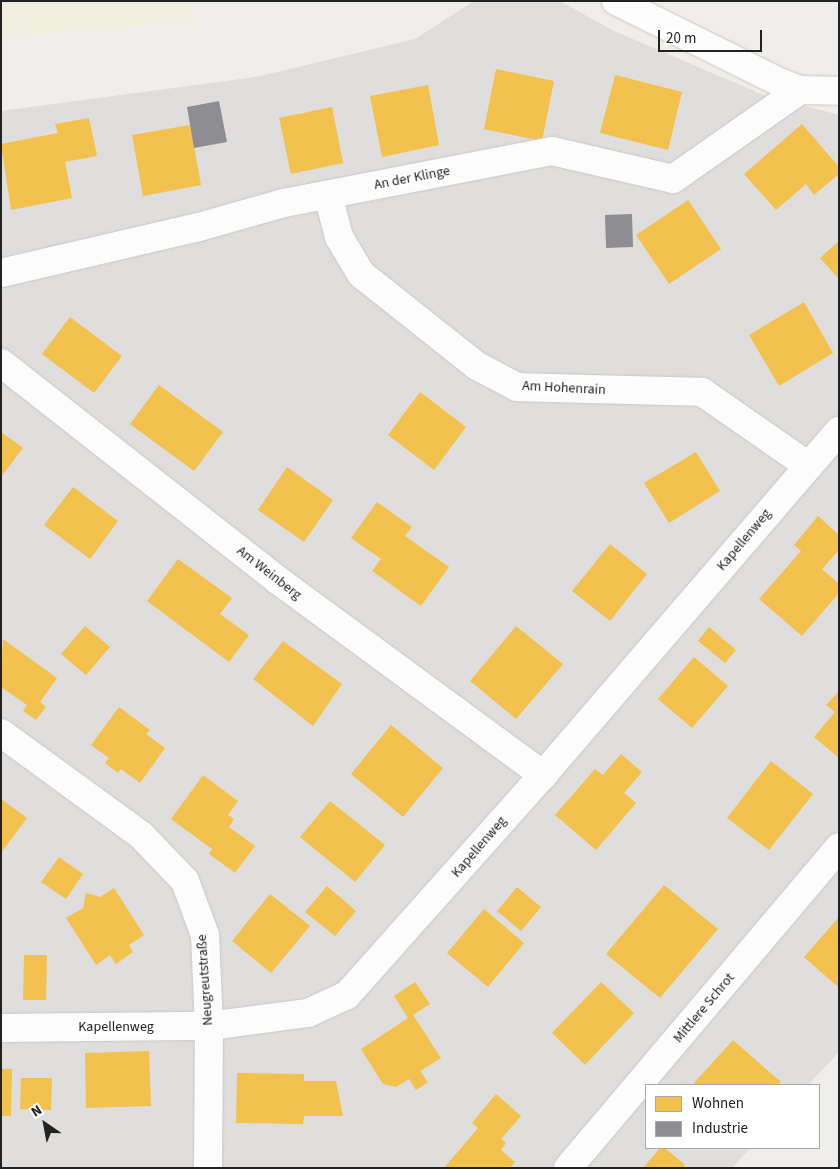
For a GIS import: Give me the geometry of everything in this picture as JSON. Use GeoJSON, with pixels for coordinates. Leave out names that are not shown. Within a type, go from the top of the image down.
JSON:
{"type":"FeatureCollection","features":[{"type":"Feature","properties":{"kind":"street"},"geometry":{"type":"LineString","coordinates":[[616,1],[800,90],[839,91]]}},
{"type":"Feature","properties":{"kind":"street","name":"An der Klinge"},"geometry":{"type":"LineString","coordinates":[[1,272],[328,195],[552,151],[673,179],[800,90]]}},
{"type":"Feature","properties":{"kind":"street","name":"Am Hohenrain"},"geometry":{"type":"LineString","coordinates":[[328,195],[339,237],[360,274],[477,366],[517,387],[702,392],[807,465]]}},
{"type":"Feature","properties":{"kind":"street","name":"Am Weinberg"},"geometry":{"type":"LineString","coordinates":[[1,363],[279,581],[543,775]]}},
{"type":"Feature","properties":{"kind":"street","name":"Kapellenweg"},"geometry":{"type":"LineString","coordinates":[[1,1028],[209,1026],[308,1013],[347,995],[543,775],[807,465],[839,431]]}},
{"type":"Feature","properties":{"kind":"street","name":"Neugreutstraße"},"geometry":{"type":"LineString","coordinates":[[1,733],[141,835],[185,881],[205,935],[209,1026],[208,1168]]}},
{"type":"Feature","properties":{"kind":"street","name":"Mittlere Schrot"},"geometry":{"type":"LineString","coordinates":[[568,1168],[839,847]]}},
{"type":"Feature","properties":{"kind":"shaded area"},"geometry":{"type":"Polygon","coordinates":[[[474,1],[560,1],[612,30],[761,94],[839,115],[839,1052],[809,1084],[645,1084],[645,1149],[749,1149],[732,1168],[1,1168],[1,111],[256,77],[415,39],[474,1]]]}},
{"type":"Feature","properties":{"kind":"green space"},"geometry":{"type":"Polygon","coordinates":[[[1,1],[185,1],[196,21],[1,37],[1,1]]]}},
{"type":"Feature","properties":{"kind":"building: Wohnen"},"geometry":{"type":"Polygon","coordinates":[[[496,69],[554,81],[542,141],[484,129],[496,69]]]}},
{"type":"Feature","properties":{"kind":"building: Wohnen"},"geometry":{"type":"Polygon","coordinates":[[[615,75],[682,92],[668,150],[600,133],[615,75]]]}},
{"type":"Feature","properties":{"kind":"building: Wohnen"},"geometry":{"type":"Polygon","coordinates":[[[428,85],[439,145],[382,157],[370,96],[428,85]]]}},
{"type":"Feature","properties":{"kind":"building: Wohnen"},"geometry":{"type":"Polygon","coordinates":[[[332,107],[343,163],[291,174],[279,118],[332,107]]]}},
{"type":"Feature","properties":{"kind":"building: Wohnen"},"geometry":{"type":"Polygon","coordinates":[[[89,118],[97,156],[65,162],[72,198],[11,210],[1,144],[58,133],[55,124],[89,118]]]}},
{"type":"Feature","properties":{"kind":"building: Wohnen"},"geometry":{"type":"Polygon","coordinates":[[[802,124],[839,167],[839,174],[814,195],[806,184],[776,210],[744,174],[802,124]]]}},
{"type":"Feature","properties":{"kind":"building: Wohnen"},"geometry":{"type":"Polygon","coordinates":[[[190,125],[201,185],[143,196],[132,135],[190,125]]]}},
{"type":"Feature","properties":{"kind":"building: Wohnen"},"geometry":{"type":"Polygon","coordinates":[[[688,200],[721,249],[669,284],[636,235],[688,200]]]}},
{"type":"Feature","properties":{"kind":"building: Wohnen"},"geometry":{"type":"Polygon","coordinates":[[[839,241],[839,279],[820,258],[839,241]]]}},
{"type":"Feature","properties":{"kind":"building: Wohnen"},"geometry":{"type":"Polygon","coordinates":[[[804,302],[833,353],[779,386],[749,335],[804,302]]]}},
{"type":"Feature","properties":{"kind":"building: Wohnen"},"geometry":{"type":"Polygon","coordinates":[[[70,317],[122,356],[94,393],[42,354],[70,317]]]}},
{"type":"Feature","properties":{"kind":"building: Wohnen"},"geometry":{"type":"Polygon","coordinates":[[[159,385],[223,432],[194,471],[130,424],[159,385]]]}},
{"type":"Feature","properties":{"kind":"building: Wohnen"},"geometry":{"type":"Polygon","coordinates":[[[420,392],[466,427],[434,470],[388,435],[420,392]]]}},
{"type":"Feature","properties":{"kind":"building: Wohnen"},"geometry":{"type":"Polygon","coordinates":[[[1,432],[23,448],[1,477],[1,432]]]}},
{"type":"Feature","properties":{"kind":"building: Wohnen"},"geometry":{"type":"Polygon","coordinates":[[[696,452],[720,491],[669,523],[644,483],[696,452]]]}},
{"type":"Feature","properties":{"kind":"building: Wohnen"},"geometry":{"type":"Polygon","coordinates":[[[287,467],[333,500],[304,542],[258,510],[287,467]]]}},
{"type":"Feature","properties":{"kind":"building: Wohnen"},"geometry":{"type":"Polygon","coordinates":[[[73,487],[118,521],[90,559],[44,525],[73,487]]]}},
{"type":"Feature","properties":{"kind":"building: Wohnen"},"geometry":{"type":"Polygon","coordinates":[[[377,502],[412,527],[405,536],[449,567],[421,606],[372,571],[381,559],[351,538],[377,502]]]}},
{"type":"Feature","properties":{"kind":"building: Wohnen"},"geometry":{"type":"Polygon","coordinates":[[[818,516],[839,535],[839,550],[822,569],[839,584],[839,593],[802,636],[759,599],[801,551],[794,545],[818,516]]]}},
{"type":"Feature","properties":{"kind":"building: Wohnen"},"geometry":{"type":"Polygon","coordinates":[[[610,544],[647,574],[610,621],[572,591],[610,544]]]}},
{"type":"Feature","properties":{"kind":"building: Wohnen"},"geometry":{"type":"Polygon","coordinates":[[[178,559],[232,598],[220,614],[249,635],[229,662],[147,601],[178,559]]]}},
{"type":"Feature","properties":{"kind":"building: Wohnen"},"geometry":{"type":"Polygon","coordinates":[[[85,626],[110,647],[86,675],[61,654],[85,626]]]}},
{"type":"Feature","properties":{"kind":"building: Wohnen"},"geometry":{"type":"Polygon","coordinates":[[[516,626],[563,664],[516,719],[470,681],[516,626]]]}},
{"type":"Feature","properties":{"kind":"building: Wohnen"},"geometry":{"type":"Polygon","coordinates":[[[709,627],[736,650],[725,663],[698,641],[709,627]]]}},
{"type":"Feature","properties":{"kind":"building: Wohnen"},"geometry":{"type":"Polygon","coordinates":[[[3,639],[57,678],[40,702],[46,707],[36,720],[23,711],[27,705],[1,687],[3,639]]]}},
{"type":"Feature","properties":{"kind":"building: Wohnen"},"geometry":{"type":"Polygon","coordinates":[[[283,641],[342,684],[313,726],[253,679],[283,641]]]}},
{"type":"Feature","properties":{"kind":"building: Wohnen"},"geometry":{"type":"Polygon","coordinates":[[[694,657],[728,686],[692,728],[658,699],[694,657]]]}},
{"type":"Feature","properties":{"kind":"building: Wohnen"},"geometry":{"type":"Polygon","coordinates":[[[839,691],[839,758],[814,737],[835,712],[826,705],[839,691]]]}},
{"type":"Feature","properties":{"kind":"building: Wohnen"},"geometry":{"type":"Polygon","coordinates":[[[119,707],[150,730],[146,734],[165,748],[140,783],[121,769],[118,773],[105,763],[109,758],[91,745],[119,707]]]}},
{"type":"Feature","properties":{"kind":"building: Wohnen"},"geometry":{"type":"Polygon","coordinates":[[[391,725],[443,768],[403,817],[351,774],[391,725]]]}},
{"type":"Feature","properties":{"kind":"building: Wohnen"},"geometry":{"type":"Polygon","coordinates":[[[621,754],[642,772],[624,793],[636,803],[596,850],[555,815],[595,769],[603,775],[621,754]]]}},
{"type":"Feature","properties":{"kind":"building: Wohnen"},"geometry":{"type":"Polygon","coordinates":[[[771,761],[813,794],[769,850],[727,818],[771,761]]]}},
{"type":"Feature","properties":{"kind":"building: Wohnen"},"geometry":{"type":"Polygon","coordinates":[[[203,775],[238,801],[228,815],[234,819],[229,827],[255,846],[235,873],[209,854],[212,849],[171,819],[203,775]]]}},
{"type":"Feature","properties":{"kind":"building: Wohnen"},"geometry":{"type":"Polygon","coordinates":[[[1,799],[27,818],[1,853],[1,799]]]}},
{"type":"Feature","properties":{"kind":"building: Wohnen"},"geometry":{"type":"Polygon","coordinates":[[[330,801],[385,845],[355,882],[300,837],[330,801]]]}},
{"type":"Feature","properties":{"kind":"building: Wohnen"},"geometry":{"type":"Polygon","coordinates":[[[59,857],[83,874],[66,899],[41,882],[59,857]]]}},
{"type":"Feature","properties":{"kind":"building: Wohnen"},"geometry":{"type":"Polygon","coordinates":[[[664,885],[718,929],[660,998],[606,954],[664,885]]]}},
{"type":"Feature","properties":{"kind":"building: Wohnen"},"geometry":{"type":"Polygon","coordinates":[[[327,886],[356,911],[335,936],[305,912],[327,886]]]}},
{"type":"Feature","properties":{"kind":"building: Wohnen"},"geometry":{"type":"Polygon","coordinates":[[[517,887],[541,907],[521,931],[497,911],[517,887]]]}},
{"type":"Feature","properties":{"kind":"building: Wohnen"},"geometry":{"type":"Polygon","coordinates":[[[114,888],[144,935],[129,945],[133,952],[116,964],[110,955],[96,965],[66,918],[83,908],[86,893],[100,897],[114,888]]]}},
{"type":"Feature","properties":{"kind":"building: Wohnen"},"geometry":{"type":"Polygon","coordinates":[[[270,894],[310,926],[271,973],[232,941],[270,894]]]}},
{"type":"Feature","properties":{"kind":"building: Wohnen"},"geometry":{"type":"Polygon","coordinates":[[[484,909],[524,943],[488,987],[447,953],[484,909]]]}},
{"type":"Feature","properties":{"kind":"building: Wohnen"},"geometry":{"type":"Polygon","coordinates":[[[839,917],[839,985],[837,986],[804,957],[839,917]]]}},
{"type":"Feature","properties":{"kind":"building: Wohnen"},"geometry":{"type":"Polygon","coordinates":[[[24,955],[47,955],[46,1000],[23,1000],[24,955]]]}},
{"type":"Feature","properties":{"kind":"building: Wohnen"},"geometry":{"type":"Polygon","coordinates":[[[415,982],[430,1004],[413,1015],[441,1058],[420,1071],[428,1082],[416,1090],[409,1079],[396,1087],[383,1084],[361,1049],[408,1018],[394,996],[415,982]]]}},
{"type":"Feature","properties":{"kind":"building: Wohnen"},"geometry":{"type":"Polygon","coordinates":[[[601,982],[634,1013],[585,1065],[552,1033],[601,982]]]}},
{"type":"Feature","properties":{"kind":"building: Wohnen"},"geometry":{"type":"Polygon","coordinates":[[[733,1040],[781,1082],[778,1084],[693,1084],[733,1040]]]}},
{"type":"Feature","properties":{"kind":"building: Wohnen"},"geometry":{"type":"Polygon","coordinates":[[[149,1051],[151,1106],[86,1108],[85,1053],[149,1051]]]}},
{"type":"Feature","properties":{"kind":"building: Wohnen"},"geometry":{"type":"Polygon","coordinates":[[[1,1069],[12,1069],[11,1116],[1,1116],[1,1069]]]}},
{"type":"Feature","properties":{"kind":"building: Wohnen"},"geometry":{"type":"Polygon","coordinates":[[[237,1073],[304,1074],[304,1081],[336,1081],[343,1116],[304,1116],[303,1124],[236,1123],[237,1073]]]}},
{"type":"Feature","properties":{"kind":"building: Wohnen"},"geometry":{"type":"Polygon","coordinates":[[[21,1078],[52,1078],[51,1110],[20,1109],[21,1078]]]}},
{"type":"Feature","properties":{"kind":"building: Wohnen"},"geometry":{"type":"Polygon","coordinates":[[[496,1094],[521,1116],[501,1139],[506,1143],[501,1150],[515,1162],[510,1168],[444,1168],[478,1128],[472,1123],[496,1094]]]}},
{"type":"Feature","properties":{"kind":"building: Wohnen"},"geometry":{"type":"Polygon","coordinates":[[[659,1149],[666,1149],[685,1165],[683,1168],[643,1168],[659,1149]]]}},
{"type":"Feature","properties":{"kind":"building: Industrie"},"geometry":{"type":"Polygon","coordinates":[[[219,101],[227,142],[194,148],[187,107],[219,101]]]}},
{"type":"Feature","properties":{"kind":"building: Industrie"},"geometry":{"type":"Polygon","coordinates":[[[632,214],[633,247],[606,248],[605,215],[632,214]]]}}]}
